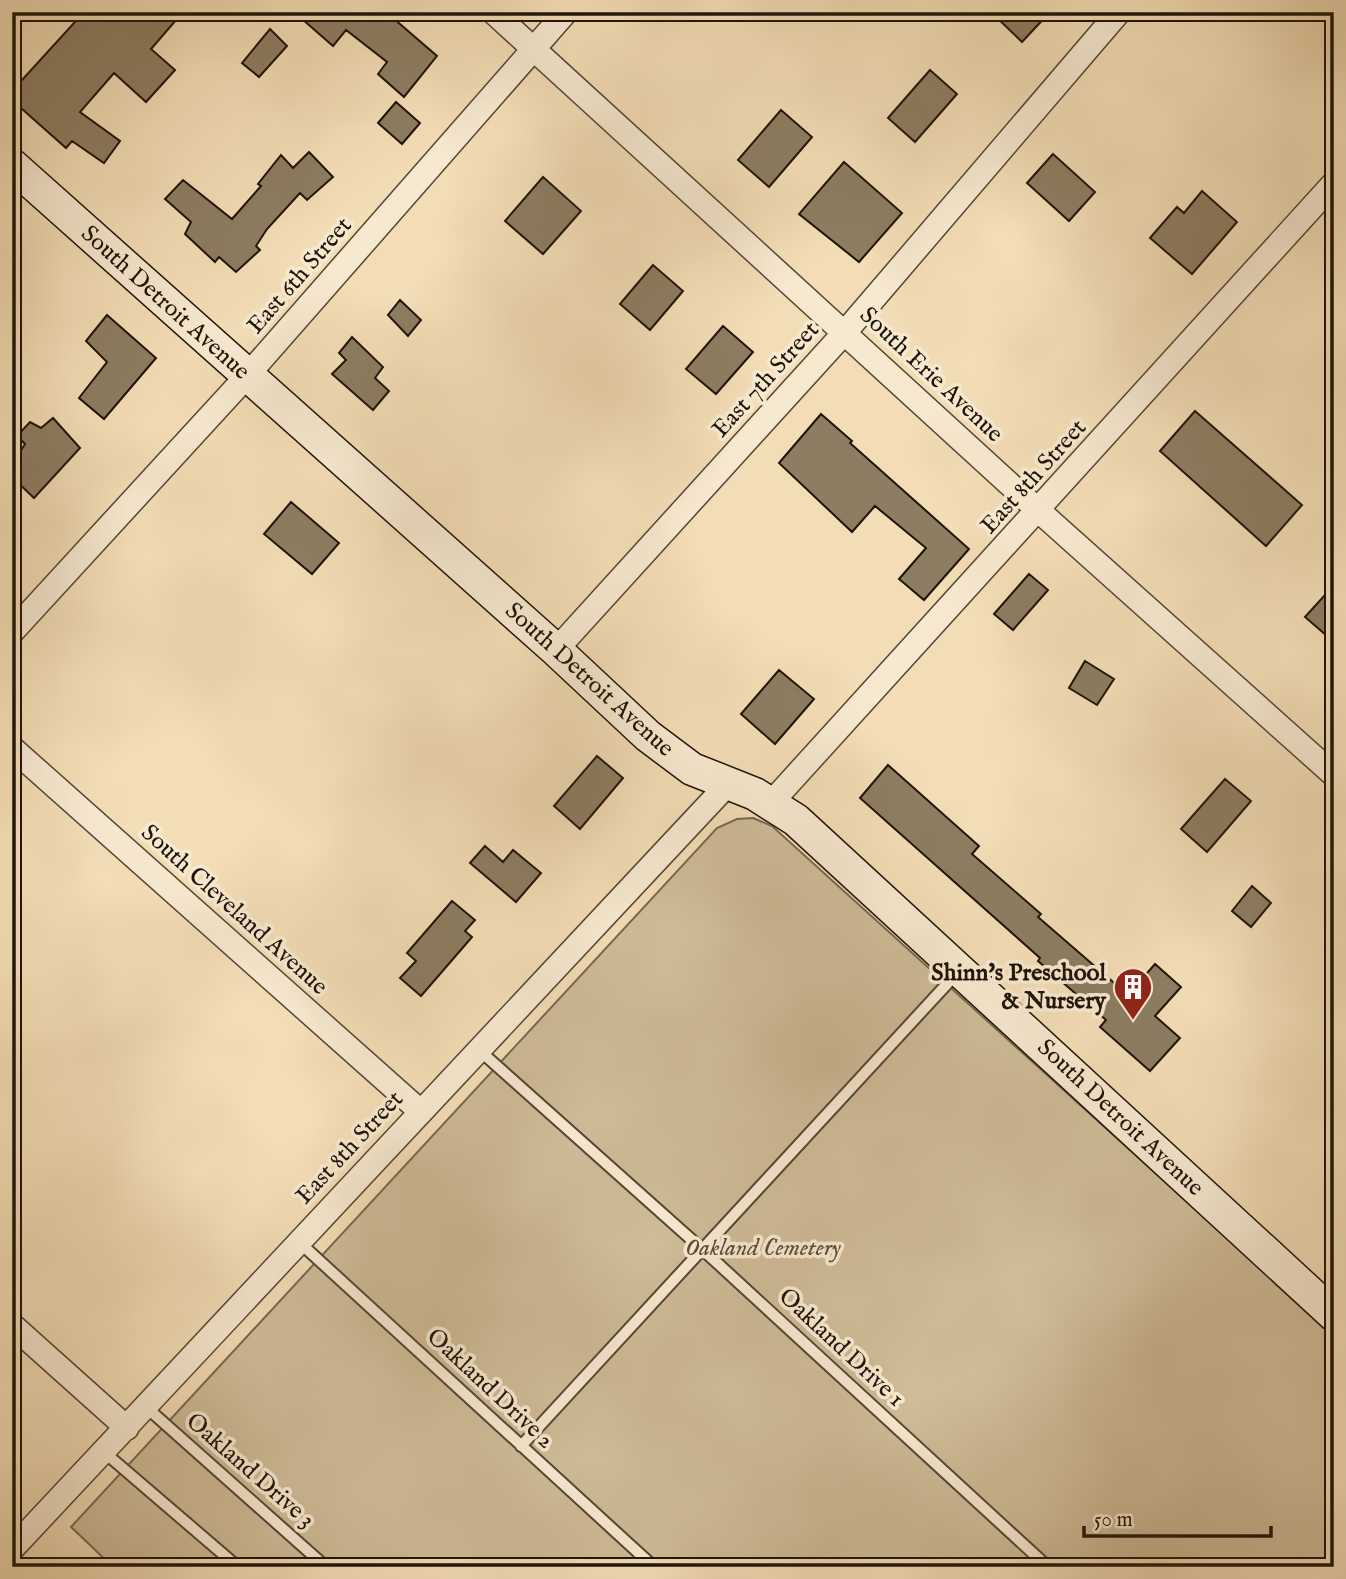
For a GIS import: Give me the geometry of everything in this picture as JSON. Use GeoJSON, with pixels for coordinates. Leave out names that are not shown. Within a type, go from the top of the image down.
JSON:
{"type":"FeatureCollection","features":[{"type":"Feature","properties":{"kind":"street","name":"South Erie Avenue"},"geometry":{"type":"LineString","coordinates":[[493,12],[846,331],[1039,511],[1331,766]]}},
{"type":"Feature","properties":{"kind":"street","name":"East 6th Street"},"geometry":{"type":"LineString","coordinates":[[12,632],[246,377],[566,12]]}},
{"type":"Feature","properties":{"kind":"street","name":"East 7th Street"},"geometry":{"type":"LineString","coordinates":[[556,650],[846,331],[1119,12]]}},
{"type":"Feature","properties":{"kind":"street","name":"South Detroit Avenue"},"geometry":{"type":"LineString","coordinates":[[12,165],[246,377],[556,650],[648,736],[692,769],[770,804],[796,820],[1334,1315]]}},
{"type":"Feature","properties":{"kind":"street","name":"East 8th Street"},"geometry":{"type":"LineString","coordinates":[[770,804],[1039,511],[1334,183]]}},
{"type":"Feature","properties":{"kind":"street","name":"South Cleveland Avenue"},"geometry":{"type":"LineString","coordinates":[[12,748],[420,1111]]}},
{"type":"Feature","properties":{"kind":"street","name":"East 8th Street"},"geometry":{"type":"LineString","coordinates":[[12,1549],[728,784]]}},
{"type":"Feature","properties":{"kind":"street"},"geometry":{"type":"LineString","coordinates":[[12,1325],[127,1428]]}},
{"type":"Feature","properties":{"kind":"lane"},"geometry":{"type":"LineString","coordinates":[[521,1446],[960,970]]}},
{"type":"Feature","properties":{"kind":"lane","name":"Oakland Drive 1"},"geometry":{"type":"LineString","coordinates":[[479,1050],[702,1249],[1048,1567]]}},
{"type":"Feature","properties":{"kind":"lane","name":"Oakland Drive 2"},"geometry":{"type":"LineString","coordinates":[[299,1242],[654,1567]]}},
{"type":"Feature","properties":{"kind":"lane","name":"Oakland Drive 3"},"geometry":{"type":"LineString","coordinates":[[146,1407],[326,1567]]}},
{"type":"Feature","properties":{"kind":"lane"},"geometry":{"type":"LineString","coordinates":[[104,1452],[238,1567]]}},
{"type":"Feature","properties":{"kind":"green space","name":"Oakland Cemetery"},"geometry":{"type":"Polygon","coordinates":[[[753,818],[772,826],[1334,1335],[1334,1567],[113,1567],[71,1527],[717,828],[737,819],[753,818]]]}},
{"type":"Feature","properties":{"kind":"building"},"geometry":{"type":"Polygon","coordinates":[[[84,12],[183,12],[151,49],[175,70],[146,102],[114,73],[80,112],[120,141],[104,163],[72,141],[66,148],[12,100],[12,91],[84,12]]]}},
{"type":"Feature","properties":{"kind":"building"},"geometry":{"type":"Polygon","coordinates":[[[294,12],[386,12],[437,56],[404,97],[378,74],[387,62],[346,30],[333,46],[294,12]]]}},
{"type":"Feature","properties":{"kind":"building"},"geometry":{"type":"Polygon","coordinates":[[[991,12],[1050,12],[1022,42],[991,12]]]}},
{"type":"Feature","properties":{"kind":"building"},"geometry":{"type":"Polygon","coordinates":[[[270,29],[287,46],[259,77],[242,63],[270,29]]]}},
{"type":"Feature","properties":{"kind":"building"},"geometry":{"type":"Polygon","coordinates":[[[930,70],[957,94],[915,142],[888,118],[930,70]]]}},
{"type":"Feature","properties":{"kind":"building"},"geometry":{"type":"Polygon","coordinates":[[[396,102],[420,123],[402,144],[378,123],[396,102]]]}},
{"type":"Feature","properties":{"kind":"building"},"geometry":{"type":"Polygon","coordinates":[[[781,110],[812,137],[769,187],[738,160],[781,110]]]}},
{"type":"Feature","properties":{"kind":"building"},"geometry":{"type":"Polygon","coordinates":[[[309,152],[333,177],[307,200],[300,193],[267,229],[256,246],[260,250],[236,272],[219,257],[215,262],[185,234],[191,222],[165,199],[183,180],[232,219],[261,186],[258,184],[281,155],[293,168],[309,152]]]}},
{"type":"Feature","properties":{"kind":"building"},"geometry":{"type":"Polygon","coordinates":[[[1053,154],[1095,192],[1069,221],[1027,183],[1053,154]]]}},
{"type":"Feature","properties":{"kind":"building"},"geometry":{"type":"Polygon","coordinates":[[[844,162],[902,213],[859,262],[799,214],[844,162]]]}},
{"type":"Feature","properties":{"kind":"building"},"geometry":{"type":"Polygon","coordinates":[[[543,177],[581,211],[543,254],[505,221],[543,177]]]}},
{"type":"Feature","properties":{"kind":"building"},"geometry":{"type":"Polygon","coordinates":[[[1202,191],[1237,222],[1192,274],[1150,238],[1177,207],[1184,213],[1202,191]]]}},
{"type":"Feature","properties":{"kind":"building"},"geometry":{"type":"Polygon","coordinates":[[[653,265],[683,291],[650,330],[620,304],[653,265]]]}},
{"type":"Feature","properties":{"kind":"building"},"geometry":{"type":"Polygon","coordinates":[[[400,300],[421,320],[408,336],[388,315],[400,300]]]}},
{"type":"Feature","properties":{"kind":"building"},"geometry":{"type":"Polygon","coordinates":[[[107,315],[156,358],[104,419],[79,398],[107,362],[86,341],[107,315]]]}},
{"type":"Feature","properties":{"kind":"building"},"geometry":{"type":"Polygon","coordinates":[[[723,326],[753,352],[716,394],[686,369],[723,326]]]}},
{"type":"Feature","properties":{"kind":"building"},"geometry":{"type":"Polygon","coordinates":[[[352,337],[383,367],[375,378],[389,391],[373,410],[332,374],[346,360],[339,353],[352,337]]]}},
{"type":"Feature","properties":{"kind":"building"},"geometry":{"type":"Polygon","coordinates":[[[1195,411],[1302,505],[1266,546],[1160,451],[1195,411]]]}},
{"type":"Feature","properties":{"kind":"building"},"geometry":{"type":"Polygon","coordinates":[[[821,414],[969,549],[924,600],[899,579],[926,548],[875,506],[852,532],[779,463],[821,414]]]}},
{"type":"Feature","properties":{"kind":"building"},"geometry":{"type":"Polygon","coordinates":[[[53,418],[80,448],[34,498],[12,477],[12,465],[25,444],[17,436],[30,422],[41,428],[53,418]]]}},
{"type":"Feature","properties":{"kind":"building"},"geometry":{"type":"Polygon","coordinates":[[[291,502],[339,543],[312,574],[264,534],[291,502]]]}},
{"type":"Feature","properties":{"kind":"building"},"geometry":{"type":"Polygon","coordinates":[[[1029,574],[1048,590],[1013,630],[994,614],[1029,574]]]}},
{"type":"Feature","properties":{"kind":"building"},"geometry":{"type":"Polygon","coordinates":[[[1334,585],[1334,642],[1305,617],[1334,585]]]}},
{"type":"Feature","properties":{"kind":"building"},"geometry":{"type":"Polygon","coordinates":[[[1085,661],[1114,679],[1097,705],[1069,688],[1085,661]]]}},
{"type":"Feature","properties":{"kind":"building"},"geometry":{"type":"Polygon","coordinates":[[[779,670],[814,699],[775,744],[741,714],[779,670]]]}},
{"type":"Feature","properties":{"kind":"building"},"geometry":{"type":"Polygon","coordinates":[[[597,756],[623,778],[580,829],[554,806],[597,756]]]}},
{"type":"Feature","properties":{"kind":"building"},"geometry":{"type":"Polygon","coordinates":[[[888,765],[979,846],[972,854],[1041,914],[1038,917],[1128,995],[1155,964],[1181,987],[1155,1016],[1180,1038],[1150,1071],[1100,1027],[1106,1020],[860,798],[888,765]]]}},
{"type":"Feature","properties":{"kind":"building"},"geometry":{"type":"Polygon","coordinates":[[[1225,779],[1251,801],[1207,852],[1181,829],[1225,779]]]}},
{"type":"Feature","properties":{"kind":"building"},"geometry":{"type":"Polygon","coordinates":[[[485,846],[503,862],[513,850],[541,873],[516,902],[470,863],[485,846]]]}},
{"type":"Feature","properties":{"kind":"building"},"geometry":{"type":"Polygon","coordinates":[[[1252,886],[1271,903],[1251,927],[1232,911],[1252,886]]]}},
{"type":"Feature","properties":{"kind":"building"},"geometry":{"type":"Polygon","coordinates":[[[452,901],[475,920],[465,931],[472,937],[421,996],[400,978],[416,961],[407,953],[452,901]]]}},
{"type":"Feature","properties":{"kind":"place","name":"Shinn's Preschool & Nursery"},"geometry":{"type":"Point","coordinates":[1133,1021]}}]}
